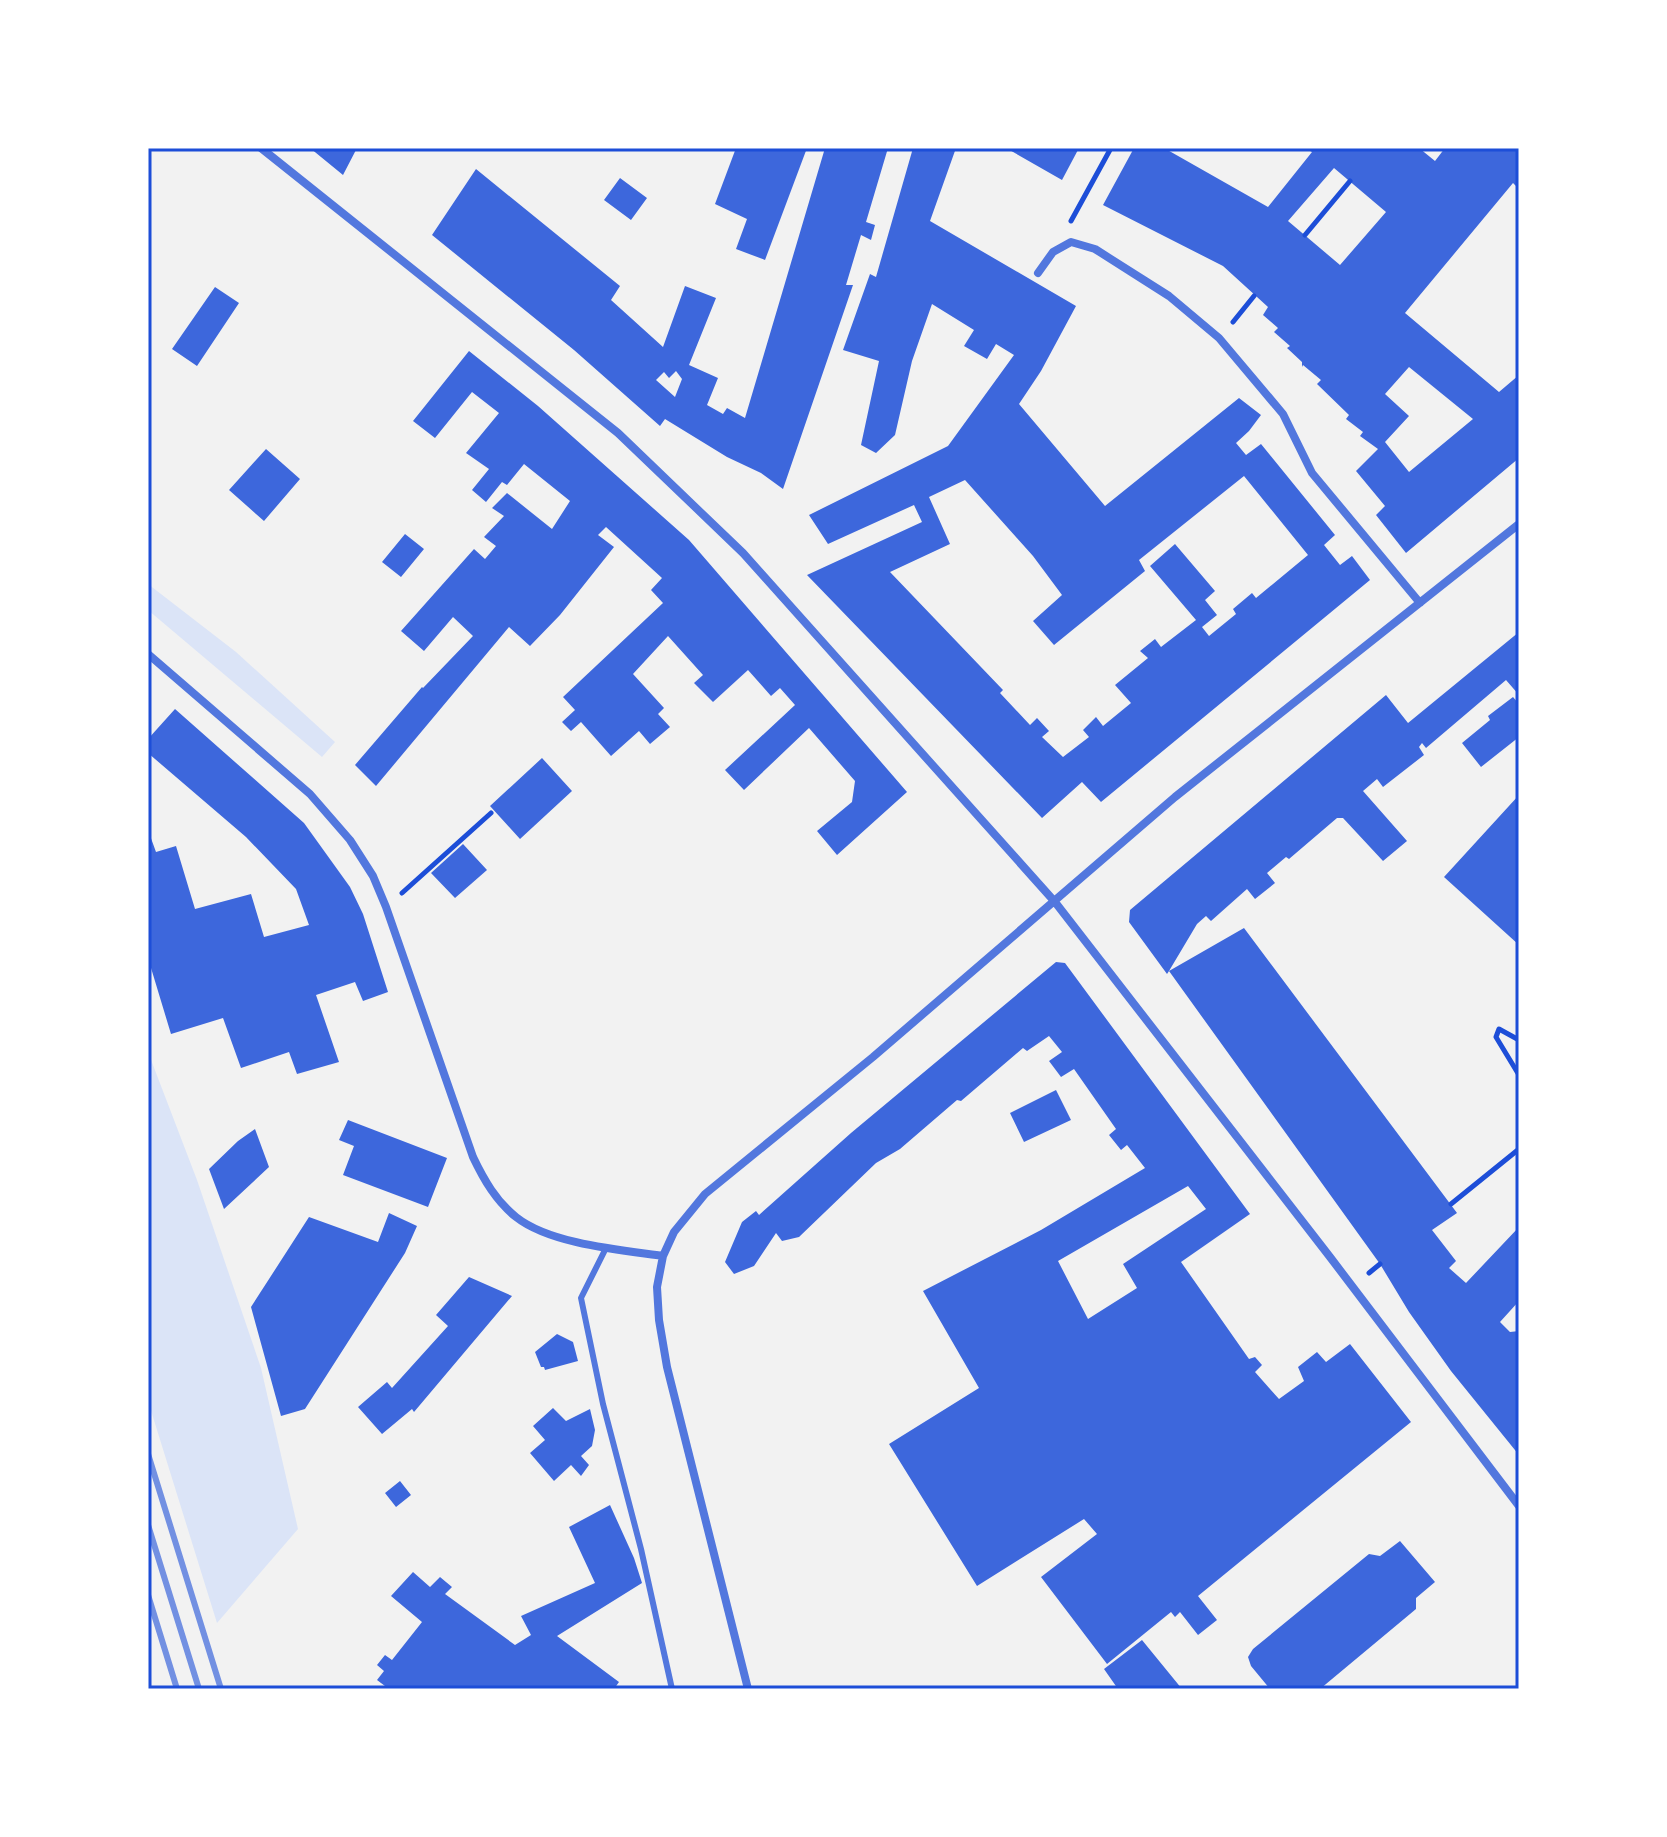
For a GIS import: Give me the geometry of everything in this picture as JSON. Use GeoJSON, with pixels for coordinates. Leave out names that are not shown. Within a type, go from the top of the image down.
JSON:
{"type":"FeatureCollection","features":[{"type":"Feature","properties":{"kind":"street"},"geometry":{"type":"LineString","coordinates":[[261,148],[618,433],[715,524],[1055,902],[1519,1506]]}},
{"type":"Feature","properties":{"kind":"street"},"geometry":{"type":"LineString","coordinates":[[1038,273],[1053,252],[1071,242],[1095,249],[1169,296],[1219,338],[1283,414],[1312,473],[1420,603]]}},
{"type":"Feature","properties":{"kind":"street"},"geometry":{"type":"LineString","coordinates":[[748,1689],[667,1367],[659,1320],[657,1287],[663,1256],[674,1232],[705,1194],[873,1057],[1175,797],[1519,524]]}},
{"type":"Feature","properties":{"kind":"street"},"geometry":{"type":"LineString","coordinates":[[148,654],[310,794],[350,840],[373,876],[386,907],[473,1157],[501,1203],[527,1225],[542,1232],[606,1248],[663,1256]]}},
{"type":"Feature","properties":{"kind":"lane"},"geometry":{"type":"LineString","coordinates":[[606,1248],[581,1298],[603,1404],[641,1549],[672,1689]]}},
{"type":"Feature","properties":{"kind":"path"},"geometry":{"type":"LineString","coordinates":[[1053,252],[1111,148]]}},
{"type":"Feature","properties":{"kind":"path"},"geometry":{"type":"LineString","coordinates":[[1305,235],[1350,181]]}},
{"type":"Feature","properties":{"kind":"path"},"geometry":{"type":"LineString","coordinates":[[1219,338],[1254,296]]}},
{"type":"Feature","properties":{"kind":"path"},"geometry":{"type":"LineString","coordinates":[[386,907],[491,813]]}},
{"type":"Feature","properties":{"kind":"path"},"geometry":{"type":"LineString","coordinates":[[1519,1040],[1499,1029],[1496,1037],[1519,1075]]}},
{"type":"Feature","properties":{"kind":"path"},"geometry":{"type":"LineString","coordinates":[[1451,1204],[1519,1149]]}},
{"type":"Feature","properties":{"kind":"path"},"geometry":{"type":"LineString","coordinates":[[1369,1273],[1380,1264]]}},
{"type":"Feature","properties":{"kind":"shaded area"},"geometry":{"type":"Polygon","coordinates":[[[148,584],[236,652],[335,742],[322,757],[148,610],[148,584]]]}},
{"type":"Feature","properties":{"kind":"shaded area"},"geometry":{"type":"Polygon","coordinates":[[[148,1052],[197,1180],[261,1368],[298,1529],[217,1623],[148,1401],[148,1052]]]}},
{"type":"Feature","properties":{"kind":"building"},"geometry":{"type":"Polygon","coordinates":[[[310,148],[357,148],[343,175],[310,148]]]}},
{"type":"Feature","properties":{"kind":"building"},"geometry":{"type":"Polygon","coordinates":[[[736,148],[807,148],[765,260],[736,249],[747,219],[715,204],[736,148]]]}},
{"type":"Feature","properties":{"kind":"building"},"geometry":{"type":"Polygon","coordinates":[[[825,148],[888,148],[866,222],[875,225],[871,240],[861,235],[846,285],[853,285],[783,489],[761,473],[727,457],[665,419],[660,426],[574,350],[432,235],[476,169],[620,286],[611,300],[663,347],[685,286],[716,298],[689,365],[718,378],[707,405],[723,414],[727,408],[745,418],[825,148]],[[676,371],[669,378],[664,372],[656,380],[675,397],[682,379],[676,371]]]}},
{"type":"Feature","properties":{"kind":"building"},"geometry":{"type":"Polygon","coordinates":[[[913,148],[956,148],[930,221],[1076,306],[1041,371],[1019,404],[1105,506],[1239,398],[1261,415],[1236,443],[1246,455],[1261,444],[1335,535],[1324,545],[1340,565],[1352,556],[1370,580],[1101,802],[1082,782],[1042,818],[807,575],[922,522],[914,505],[828,544],[809,515],[948,446],[1014,355],[996,344],[987,359],[964,346],[974,330],[932,304],[912,361],[895,435],[876,453],[861,445],[879,361],[843,350],[870,274],[876,277],[913,148]],[[1244,476],[1139,560],[1145,571],[1054,645],[1033,621],[1062,595],[1033,556],[965,480],[929,497],[950,544],[890,572],[1003,690],[1000,693],[1030,725],[1037,718],[1049,731],[1042,737],[1063,757],[1089,737],[1083,730],[1096,717],[1103,726],[1131,703],[1115,685],[1148,658],[1140,651],[1155,639],[1161,647],[1196,620],[1150,566],[1175,544],[1215,591],[1205,600],[1217,615],[1202,627],[1209,636],[1236,614],[1233,609],[1252,593],[1256,598],[1308,555],[1244,476]]]}},
{"type":"Feature","properties":{"kind":"building"},"geometry":{"type":"Polygon","coordinates":[[[1006,148],[1079,148],[1062,180],[1006,148]]]}},
{"type":"Feature","properties":{"kind":"building"},"geometry":{"type":"Polygon","coordinates":[[[1134,148],[1164,148],[1268,207],[1312,152],[1305,148],[1419,148],[1435,161],[1445,148],[1519,148],[1519,189],[1513,183],[1405,313],[1499,392],[1519,375],[1519,458],[1406,553],[1376,515],[1385,506],[1356,471],[1378,449],[1360,436],[1363,432],[1346,419],[1349,415],[1317,384],[1321,380],[1302,367],[1302,362],[1287,348],[1290,346],[1274,332],[1278,328],[1263,315],[1268,307],[1223,266],[1103,205],[1134,148]],[[1334,168],[1288,221],[1340,265],[1386,212],[1334,168]],[[1409,367],[1385,394],[1409,416],[1385,442],[1409,472],[1473,419],[1409,367]]]}},
{"type":"Feature","properties":{"kind":"building"},"geometry":{"type":"Polygon","coordinates":[[[620,178],[647,198],[631,220],[604,200],[620,178]]]}},
{"type":"Feature","properties":{"kind":"building"},"geometry":{"type":"Polygon","coordinates":[[[215,287],[239,303],[197,366],[172,349],[215,287]]]}},
{"type":"Feature","properties":{"kind":"building"},"geometry":{"type":"Polygon","coordinates":[[[469,351],[538,406],[689,540],[907,792],[837,855],[817,831],[852,802],[855,781],[809,728],[744,790],[725,770],[795,705],[780,688],[771,696],[748,670],[713,702],[694,683],[703,675],[668,636],[633,674],[664,708],[658,714],[670,727],[650,744],[639,731],[611,756],[581,722],[571,731],[562,722],[575,710],[563,697],[663,603],[651,590],[662,578],[606,527],[598,535],[614,547],[560,615],[530,646],[509,627],[376,786],[355,765],[422,687],[473,636],[453,617],[424,651],[401,631],[474,549],[485,559],[496,546],[484,537],[504,516],[492,508],[507,493],[552,529],[570,501],[524,464],[507,485],[502,482],[486,502],[472,490],[489,469],[466,453],[499,413],[472,392],[435,438],[413,421],[469,351]]]}},
{"type":"Feature","properties":{"kind":"building"},"geometry":{"type":"Polygon","coordinates":[[[266,449],[300,479],[264,521],[229,490],[266,449]]]}},
{"type":"Feature","properties":{"kind":"building"},"geometry":{"type":"Polygon","coordinates":[[[405,534],[424,549],[401,577],[382,562],[405,534]]]}},
{"type":"Feature","properties":{"kind":"building"},"geometry":{"type":"Polygon","coordinates":[[[1519,632],[1519,695],[1506,680],[1426,748],[1422,743],[1419,747],[1424,755],[1383,787],[1377,779],[1363,791],[1407,841],[1383,861],[1343,818],[1337,818],[1289,859],[1286,857],[1267,873],[1275,883],[1255,899],[1247,889],[1211,921],[1206,916],[1197,924],[1167,974],[1129,922],[1130,910],[1386,695],[1408,723],[1519,632]]]}},
{"type":"Feature","properties":{"kind":"building"},"geometry":{"type":"Polygon","coordinates":[[[1513,697],[1519,704],[1519,737],[1481,767],[1462,743],[1490,720],[1488,716],[1513,697]]]}},
{"type":"Feature","properties":{"kind":"building"},"geometry":{"type":"Polygon","coordinates":[[[175,709],[304,823],[350,887],[363,914],[388,992],[363,1001],[355,982],[316,995],[339,1062],[297,1074],[289,1052],[241,1068],[223,1018],[171,1034],[148,958],[148,830],[156,852],[176,846],[195,909],[251,894],[264,937],[309,925],[296,889],[246,837],[148,753],[148,739],[175,709]]]}},
{"type":"Feature","properties":{"kind":"building"},"geometry":{"type":"Polygon","coordinates":[[[542,758],[572,791],[520,839],[490,806],[542,758]]]}},
{"type":"Feature","properties":{"kind":"building"},"geometry":{"type":"Polygon","coordinates":[[[1519,795],[1519,945],[1444,877],[1519,795]]]}},
{"type":"Feature","properties":{"kind":"building"},"geometry":{"type":"Polygon","coordinates":[[[463,844],[487,870],[455,898],[431,873],[463,844]]]}},
{"type":"Feature","properties":{"kind":"building"},"geometry":{"type":"Polygon","coordinates":[[[1244,928],[1457,1213],[1432,1230],[1456,1261],[1449,1268],[1466,1283],[1519,1227],[1519,1301],[1500,1322],[1510,1332],[1519,1331],[1519,1455],[1451,1371],[1380,1264],[1169,971],[1244,928]]]}},
{"type":"Feature","properties":{"kind":"building"},"geometry":{"type":"Polygon","coordinates":[[[1056,962],[1065,963],[1250,1214],[1181,1262],[1249,1359],[1255,1357],[1262,1365],[1255,1372],[1279,1399],[1304,1381],[1298,1367],[1317,1352],[1326,1362],[1350,1344],[1411,1422],[1198,1596],[1217,1620],[1198,1635],[1180,1612],[1175,1617],[1171,1612],[1107,1664],[1041,1577],[1097,1534],[1084,1519],[977,1586],[889,1444],[979,1388],[923,1291],[1041,1230],[1145,1168],[1127,1145],[1121,1150],[1109,1135],[1116,1129],[1074,1069],[1061,1077],[1049,1061],[1062,1052],[1049,1036],[1027,1051],[1023,1048],[900,1149],[876,1163],[799,1237],[782,1241],[776,1233],[754,1266],[734,1274],[725,1262],[742,1222],[756,1211],[759,1215],[851,1133],[1056,962]],[[1188,1186],[1058,1261],[1088,1319],[1137,1288],[1123,1264],[1206,1209],[1188,1186]]]}},
{"type":"Feature","properties":{"kind":"building"},"geometry":{"type":"Polygon","coordinates":[[[1056,1090],[1071,1120],[1024,1142],[1010,1113],[1056,1090]]]}},
{"type":"Feature","properties":{"kind":"building"},"geometry":{"type":"Polygon","coordinates":[[[348,1120],[447,1158],[428,1207],[343,1175],[354,1146],[339,1140],[348,1120]]]}},
{"type":"Feature","properties":{"kind":"building"},"geometry":{"type":"Polygon","coordinates":[[[255,1129],[269,1167],[224,1209],[209,1169],[255,1129]]]}},
{"type":"Feature","properties":{"kind":"building"},"geometry":{"type":"Polygon","coordinates":[[[389,1213],[417,1226],[405,1253],[305,1409],[281,1416],[251,1307],[309,1217],[378,1242],[389,1213]]]}},
{"type":"Feature","properties":{"kind":"building"},"geometry":{"type":"Polygon","coordinates":[[[469,1277],[512,1296],[414,1412],[412,1409],[382,1434],[358,1407],[387,1382],[392,1388],[448,1326],[436,1315],[469,1277]]]}},
{"type":"Feature","properties":{"kind":"building"},"geometry":{"type":"Polygon","coordinates":[[[557,1334],[573,1342],[578,1361],[545,1370],[535,1352],[557,1334]]]}},
{"type":"Feature","properties":{"kind":"building"},"geometry":{"type":"Polygon","coordinates":[[[553,1408],[566,1421],[590,1409],[595,1430],[592,1446],[581,1456],[589,1465],[581,1476],[571,1465],[554,1481],[530,1453],[545,1440],[533,1426],[553,1408]]]}},
{"type":"Feature","properties":{"kind":"building"},"geometry":{"type":"Polygon","coordinates":[[[400,1481],[411,1495],[396,1507],[385,1493],[400,1481]]]}},
{"type":"Feature","properties":{"kind":"building"},"geometry":{"type":"Polygon","coordinates":[[[610,1505],[642,1583],[557,1636],[619,1682],[614,1689],[389,1689],[377,1680],[384,1671],[377,1665],[385,1655],[392,1660],[422,1622],[391,1596],[413,1572],[430,1587],[440,1577],[452,1587],[445,1594],[515,1645],[531,1635],[521,1616],[595,1583],[569,1527],[610,1505]]]}},
{"type":"Feature","properties":{"kind":"building"},"geometry":{"type":"Polygon","coordinates":[[[1400,1541],[1435,1582],[1416,1598],[1416,1609],[1320,1689],[1270,1689],[1251,1666],[1248,1657],[1253,1649],[1369,1554],[1380,1556],[1400,1541]]]}},
{"type":"Feature","properties":{"kind":"building"},"geometry":{"type":"Polygon","coordinates":[[[1142,1640],[1182,1689],[1118,1689],[1104,1669],[1142,1640]]]}},
{"type":"Feature","properties":{"kind":"railway"},"geometry":{"type":"LineString","coordinates":[[148,1454],[221,1689]]}},
{"type":"Feature","properties":{"kind":"railway"},"geometry":{"type":"LineString","coordinates":[[148,1525],[199,1689]]}},
{"type":"Feature","properties":{"kind":"railway"},"geometry":{"type":"LineString","coordinates":[[148,1595],[177,1689]]}}]}
